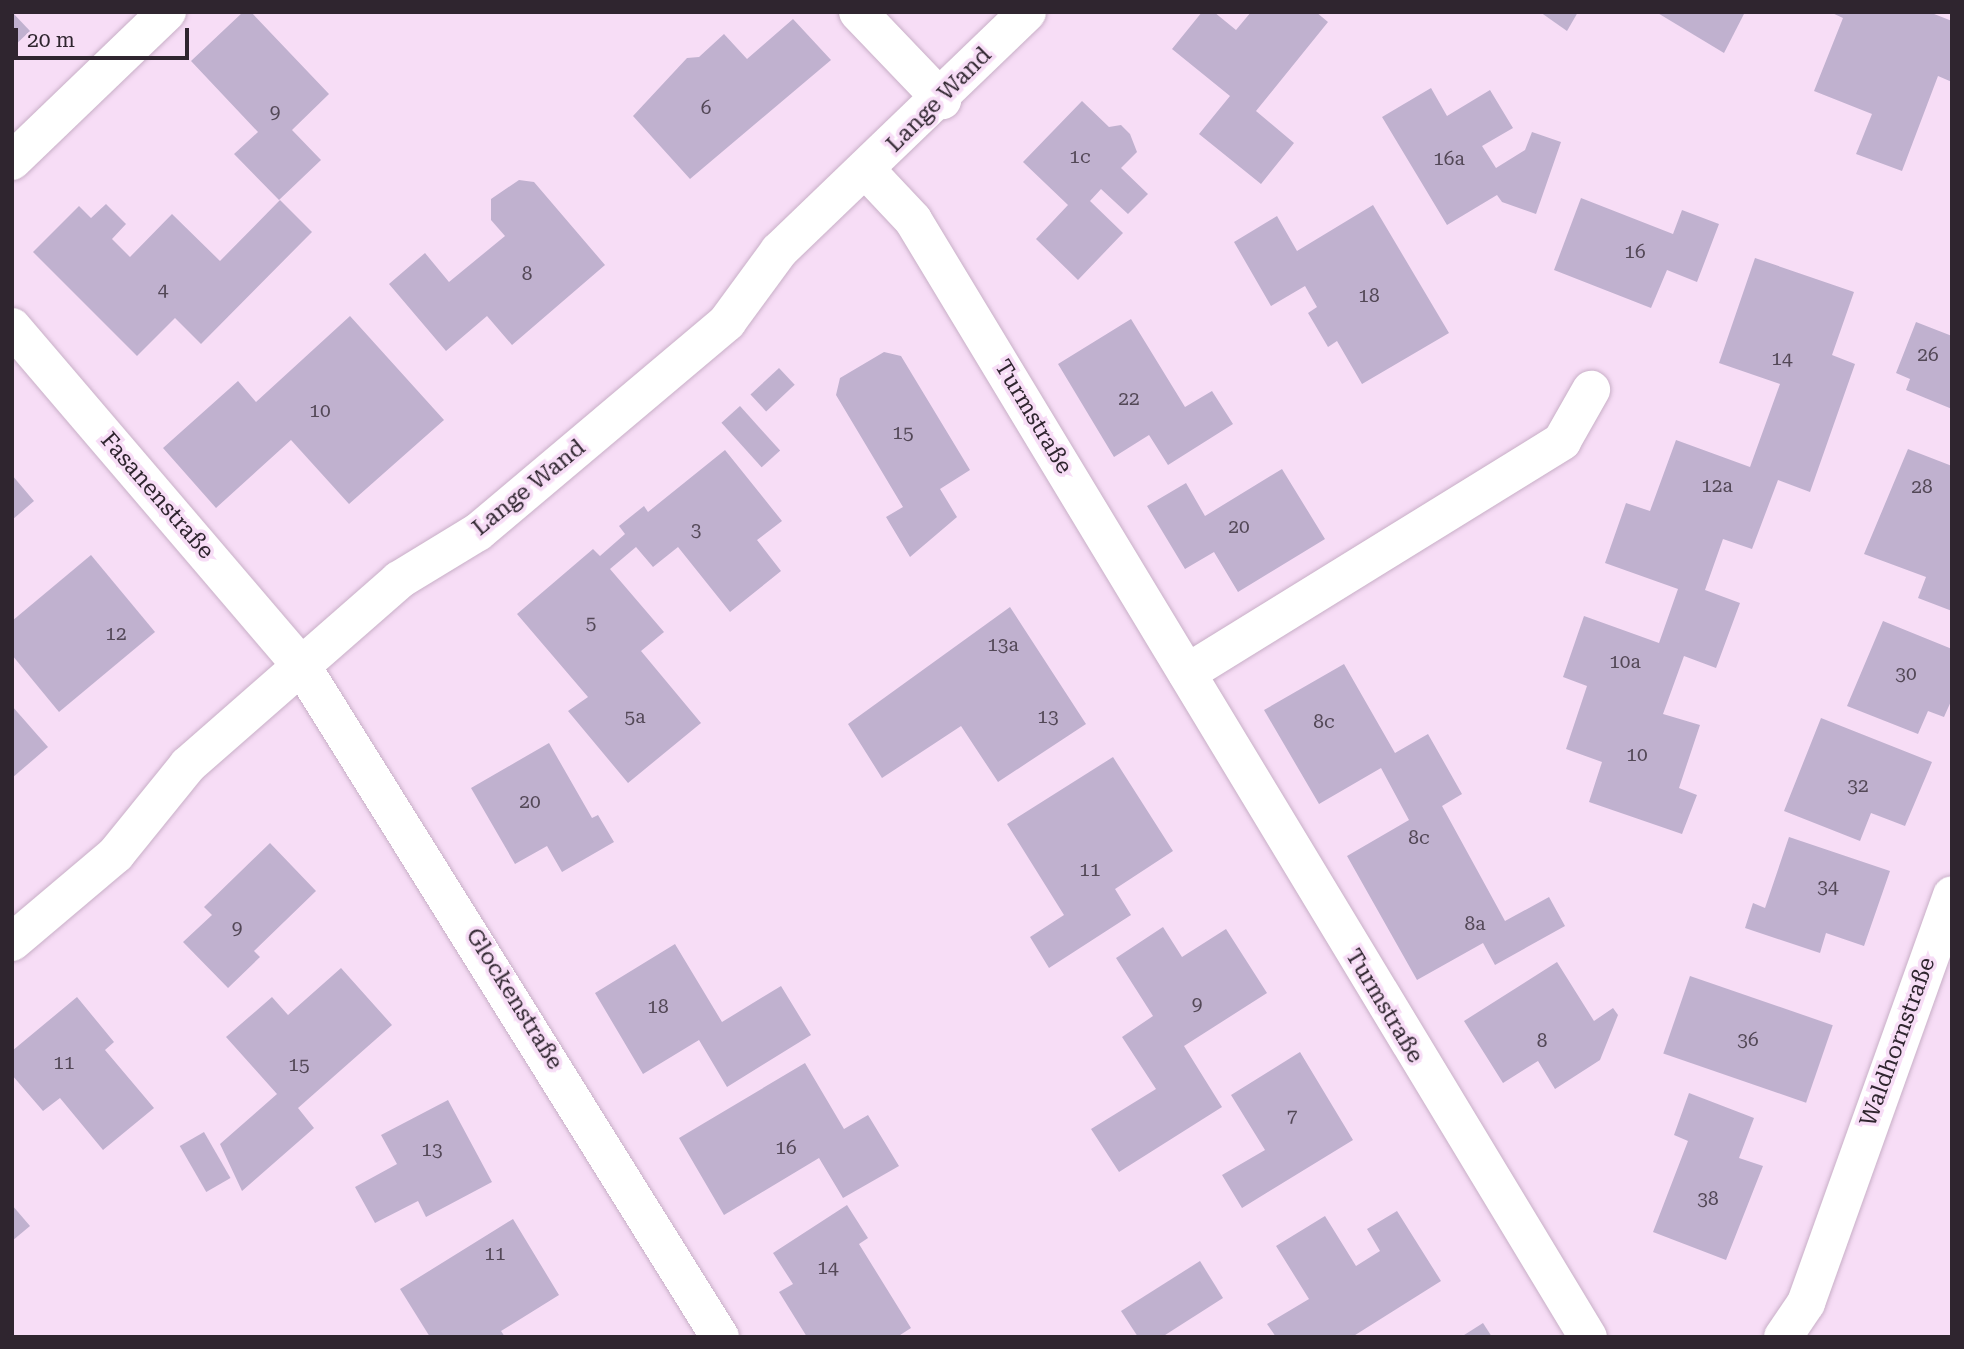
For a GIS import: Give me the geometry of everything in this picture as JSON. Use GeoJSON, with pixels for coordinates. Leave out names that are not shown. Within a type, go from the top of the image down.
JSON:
{"type":"FeatureCollection","features":[{"type":"Feature","properties":{"kind":"street"},"geometry":{"type":"LineString","coordinates":[[12,160],[167,12]]}},
{"type":"Feature","properties":{"kind":"street"},"geometry":{"type":"LineString","coordinates":[[858,12],[942,100]]}},
{"type":"Feature","properties":{"kind":"street","name":"Lange Wand"},"geometry":{"type":"LineString","coordinates":[[12,942],[116,854],[188,765],[301,665],[399,580],[478,532],[727,321],[779,251],[942,100],[1027,12]]}},
{"type":"Feature","properties":{"kind":"street","name":"Turmstraße"},"geometry":{"type":"LineString","coordinates":[[867,171],[913,220],[1588,1337]]}},
{"type":"Feature","properties":{"kind":"street","name":"Fasanenstraße"},"geometry":{"type":"LineString","coordinates":[[12,327],[301,665]]}},
{"type":"Feature","properties":{"kind":"street"},"geometry":{"type":"LineString","coordinates":[[1187,673],[1562,440],[1591,390]]}},
{"type":"Feature","properties":{"kind":"street","name":"Glockenstraße"},"geometry":{"type":"LineString","coordinates":[[301,665],[720,1337]]}},
{"type":"Feature","properties":{"kind":"street","name":"Waldhornstraße"},"geometry":{"type":"LineString","coordinates":[[1783,1337],[1806,1303],[1952,895]]}},
{"type":"Feature","properties":{"kind":"building"},"geometry":{"type":"Polygon","coordinates":[[[12,12],[30,31],[12,48],[12,12]]]}},
{"type":"Feature","properties":{"kind":"building"},"geometry":{"type":"Polygon","coordinates":[[[243,12],[251,12],[329,94],[292,130],[321,160],[279,200],[234,154],[258,132],[191,61],[243,12]]]}},
{"type":"Feature","properties":{"kind":"building"},"geometry":{"type":"Polygon","coordinates":[[[1202,12],[1214,12],[1236,30],[1251,12],[1316,12],[1328,22],[1256,111],[1294,143],[1261,184],[1199,134],[1230,96],[1172,49],[1202,12]]]}},
{"type":"Feature","properties":{"kind":"building"},"geometry":{"type":"Polygon","coordinates":[[[1540,12],[1578,12],[1567,31],[1540,12]]]}},
{"type":"Feature","properties":{"kind":"building"},"geometry":{"type":"Polygon","coordinates":[[[1656,12],[1745,12],[1724,53],[1656,12]]]}},
{"type":"Feature","properties":{"kind":"building"},"geometry":{"type":"Polygon","coordinates":[[[1830,12],[1929,12],[1952,21],[1952,82],[1938,76],[1902,171],[1856,154],[1872,114],[1814,91],[1843,18],[1830,12]]]}},
{"type":"Feature","properties":{"kind":"building"},"geometry":{"type":"Polygon","coordinates":[[[793,19],[831,60],[690,179],[633,116],[687,58],[699,57],[724,34],[747,59],[793,19]]]}},
{"type":"Feature","properties":{"kind":"building"},"geometry":{"type":"Polygon","coordinates":[[[1431,88],[1447,116],[1490,90],[1513,128],[1482,146],[1496,168],[1525,150],[1532,132],[1561,142],[1536,214],[1502,202],[1497,195],[1447,225],[1382,117],[1431,88]]]}},
{"type":"Feature","properties":{"kind":"building"},"geometry":{"type":"Polygon","coordinates":[[[1082,101],[1109,127],[1121,125],[1130,134],[1137,152],[1121,168],[1148,194],[1128,214],[1101,189],[1090,201],[1123,233],[1078,280],[1036,239],[1068,205],[1023,162],[1082,101]]]}},
{"type":"Feature","properties":{"kind":"building"},"geometry":{"type":"Polygon","coordinates":[[[519,180],[534,182],[605,265],[512,345],[487,316],[446,351],[389,284],[425,253],[449,282],[505,236],[491,220],[491,199],[519,180]]]}},
{"type":"Feature","properties":{"kind":"building"},"geometry":{"type":"Polygon","coordinates":[[[1581,198],[1673,234],[1682,210],[1719,224],[1697,282],[1667,270],[1651,308],[1554,270],[1581,198]]]}},
{"type":"Feature","properties":{"kind":"building"},"geometry":{"type":"Polygon","coordinates":[[[280,200],[312,232],[201,344],[175,318],[137,356],[33,252],[79,206],[91,218],[106,204],[126,224],[112,239],[130,257],[172,214],[220,261],[280,200]]]}},
{"type":"Feature","properties":{"kind":"building"},"geometry":{"type":"Polygon","coordinates":[[[1373,205],[1449,333],[1362,384],[1337,341],[1328,347],[1308,313],[1317,307],[1305,286],[1271,306],[1234,242],[1277,216],[1297,251],[1373,205]]]}},
{"type":"Feature","properties":{"kind":"building"},"geometry":{"type":"Polygon","coordinates":[[[1755,258],[1854,292],[1832,355],[1855,364],[1810,492],[1778,480],[1752,549],[1723,539],[1705,590],[1740,603],[1716,668],[1684,656],[1663,714],[1700,725],[1679,788],[1697,795],[1682,834],[1589,802],[1602,762],[1566,749],[1587,686],[1563,677],[1584,616],[1659,643],[1678,589],[1605,563],[1626,503],[1650,511],[1676,440],[1750,467],[1780,384],[1719,363],[1755,258]]]}},
{"type":"Feature","properties":{"kind":"building"},"geometry":{"type":"Polygon","coordinates":[[[350,316],[444,420],[349,504],[291,440],[216,508],[163,448],[238,381],[256,402],[350,316]]]}},
{"type":"Feature","properties":{"kind":"building"},"geometry":{"type":"Polygon","coordinates":[[[1131,319],[1185,407],[1212,391],[1233,424],[1168,465],[1149,435],[1114,457],[1058,364],[1131,319]]]}},
{"type":"Feature","properties":{"kind":"building"},"geometry":{"type":"Polygon","coordinates":[[[1916,322],[1952,336],[1952,409],[1906,390],[1910,379],[1896,373],[1916,322]]]}},
{"type":"Feature","properties":{"kind":"building"},"geometry":{"type":"Polygon","coordinates":[[[884,352],[901,356],[970,470],[940,489],[957,517],[910,557],[886,517],[903,507],[836,395],[840,378],[884,352]]]}},
{"type":"Feature","properties":{"kind":"building"},"geometry":{"type":"Polygon","coordinates":[[[779,368],[795,385],[766,411],[750,395],[779,368]]]}},
{"type":"Feature","properties":{"kind":"building"},"geometry":{"type":"Polygon","coordinates":[[[740,406],[780,451],[762,467],[721,423],[740,406]]]}},
{"type":"Feature","properties":{"kind":"building"},"geometry":{"type":"Polygon","coordinates":[[[1908,449],[1952,466],[1952,611],[1918,598],[1926,577],[1864,554],[1908,449]]]}},
{"type":"Feature","properties":{"kind":"building"},"geometry":{"type":"Polygon","coordinates":[[[725,450],[782,521],[757,540],[781,571],[730,612],[678,547],[653,567],[636,547],[610,569],[664,632],[641,651],[701,723],[628,783],[568,711],[588,697],[517,614],[593,549],[600,556],[625,534],[619,526],[644,506],[648,512],[725,450]]]}},
{"type":"Feature","properties":{"kind":"building"},"geometry":{"type":"Polygon","coordinates":[[[1282,469],[1325,539],[1238,592],[1214,552],[1185,569],[1147,506],[1186,483],[1205,516],[1282,469]]]}},
{"type":"Feature","properties":{"kind":"building"},"geometry":{"type":"Polygon","coordinates":[[[12,475],[34,501],[12,520],[12,475]]]}},
{"type":"Feature","properties":{"kind":"building"},"geometry":{"type":"Polygon","coordinates":[[[91,555],[155,632],[59,712],[12,655],[12,621],[91,555]]]}},
{"type":"Feature","properties":{"kind":"building"},"geometry":{"type":"Polygon","coordinates":[[[1010,607],[1086,724],[998,782],[961,726],[882,778],[848,724],[1010,607]]]}},
{"type":"Feature","properties":{"kind":"building"},"geometry":{"type":"Polygon","coordinates":[[[1883,621],[1952,649],[1952,699],[1944,717],[1928,711],[1918,734],[1847,706],[1883,621]]]}},
{"type":"Feature","properties":{"kind":"building"},"geometry":{"type":"Polygon","coordinates":[[[1344,664],[1395,753],[1428,734],[1462,794],[1442,806],[1505,921],[1549,897],[1565,926],[1495,965],[1483,943],[1417,980],[1347,856],[1409,820],[1381,768],[1319,804],[1264,710],[1344,664]]]}},
{"type":"Feature","properties":{"kind":"building"},"geometry":{"type":"Polygon","coordinates":[[[12,706],[48,747],[12,778],[12,706]]]}},
{"type":"Feature","properties":{"kind":"building"},"geometry":{"type":"Polygon","coordinates":[[[1821,718],[1932,762],[1905,826],[1871,813],[1860,841],[1784,811],[1821,718]]]}},
{"type":"Feature","properties":{"kind":"building"},"geometry":{"type":"Polygon","coordinates":[[[549,743],[592,818],[598,815],[614,842],[562,872],[547,846],[515,864],[471,788],[549,743]]]}},
{"type":"Feature","properties":{"kind":"building"},"geometry":{"type":"Polygon","coordinates":[[[1113,757],[1173,851],[1115,889],[1131,915],[1049,968],[1030,937],[1064,915],[1007,824],[1113,757]]]}},
{"type":"Feature","properties":{"kind":"building"},"geometry":{"type":"Polygon","coordinates":[[[1789,837],[1890,871],[1864,946],[1826,933],[1820,953],[1745,928],[1753,903],[1765,908],[1789,837]]]}},
{"type":"Feature","properties":{"kind":"building"},"geometry":{"type":"Polygon","coordinates":[[[270,843],[316,891],[254,951],[260,957],[228,988],[183,942],[212,915],[204,907],[270,843]]]}},
{"type":"Feature","properties":{"kind":"building"},"geometry":{"type":"Polygon","coordinates":[[[1163,927],[1182,957],[1226,929],[1267,993],[1184,1046],[1222,1107],[1119,1172],[1091,1129],[1156,1089],[1122,1037],[1153,1016],[1116,958],[1163,927]]]}},
{"type":"Feature","properties":{"kind":"building"},"geometry":{"type":"Polygon","coordinates":[[[675,944],[722,1022],[781,986],[811,1035],[727,1087],[699,1040],[643,1074],[595,993],[675,944]]]}},
{"type":"Feature","properties":{"kind":"building"},"geometry":{"type":"Polygon","coordinates":[[[1557,962],[1594,1021],[1613,1008],[1618,1015],[1600,1060],[1555,1089],[1538,1061],[1503,1083],[1464,1021],[1557,962]]]}},
{"type":"Feature","properties":{"kind":"building"},"geometry":{"type":"Polygon","coordinates":[[[341,968],[392,1025],[298,1108],[314,1128],[242,1191],[220,1144],[277,1094],[226,1037],[272,997],[288,1015],[341,968]]]}},
{"type":"Feature","properties":{"kind":"building"},"geometry":{"type":"Polygon","coordinates":[[[1690,976],[1833,1025],[1806,1103],[1663,1054],[1690,976]]]}},
{"type":"Feature","properties":{"kind":"building"},"geometry":{"type":"Polygon","coordinates":[[[77,997],[114,1042],[105,1050],[154,1108],[103,1150],[60,1098],[43,1111],[12,1075],[12,1051],[77,997]]]}},
{"type":"Feature","properties":{"kind":"building"},"geometry":{"type":"Polygon","coordinates":[[[1300,1052],[1353,1140],[1242,1208],[1222,1175],[1265,1150],[1231,1095],[1300,1052]]]}},
{"type":"Feature","properties":{"kind":"building"},"geometry":{"type":"Polygon","coordinates":[[[805,1063],[844,1129],[868,1115],[899,1166],[843,1198],[819,1158],[724,1215],[679,1138],[805,1063]]]}},
{"type":"Feature","properties":{"kind":"building"},"geometry":{"type":"Polygon","coordinates":[[[1689,1093],[1754,1118],[1739,1158],[1763,1166],[1726,1260],[1653,1232],[1688,1141],[1674,1135],[1689,1093]]]}},
{"type":"Feature","properties":{"kind":"building"},"geometry":{"type":"Polygon","coordinates":[[[448,1100],[492,1182],[426,1217],[418,1201],[375,1223],[355,1187],[397,1164],[381,1135],[448,1100]]]}},
{"type":"Feature","properties":{"kind":"building"},"geometry":{"type":"Polygon","coordinates":[[[204,1132],[230,1178],[206,1192],[180,1146],[204,1132]]]}},
{"type":"Feature","properties":{"kind":"building"},"geometry":{"type":"Polygon","coordinates":[[[12,1205],[30,1226],[12,1241],[12,1205]]]}},
{"type":"Feature","properties":{"kind":"building"},"geometry":{"type":"Polygon","coordinates":[[[847,1205],[868,1238],[859,1244],[911,1328],[897,1337],[807,1337],[779,1292],[793,1284],[773,1253],[847,1205]]]}},
{"type":"Feature","properties":{"kind":"building"},"geometry":{"type":"Polygon","coordinates":[[[1397,1211],[1441,1281],[1352,1337],[1276,1337],[1267,1324],[1309,1299],[1276,1246],[1325,1216],[1356,1266],[1380,1251],[1367,1229],[1397,1211]]]}},
{"type":"Feature","properties":{"kind":"building"},"geometry":{"type":"Polygon","coordinates":[[[513,1219],[559,1295],[501,1331],[505,1337],[430,1337],[400,1289],[513,1219]]]}},
{"type":"Feature","properties":{"kind":"building"},"geometry":{"type":"Polygon","coordinates":[[[1200,1261],[1223,1298],[1162,1337],[1138,1337],[1121,1311],[1200,1261]]]}},
{"type":"Feature","properties":{"kind":"building"},"geometry":{"type":"Polygon","coordinates":[[[1483,1323],[1492,1337],[1461,1337],[1483,1323]]]}}]}
